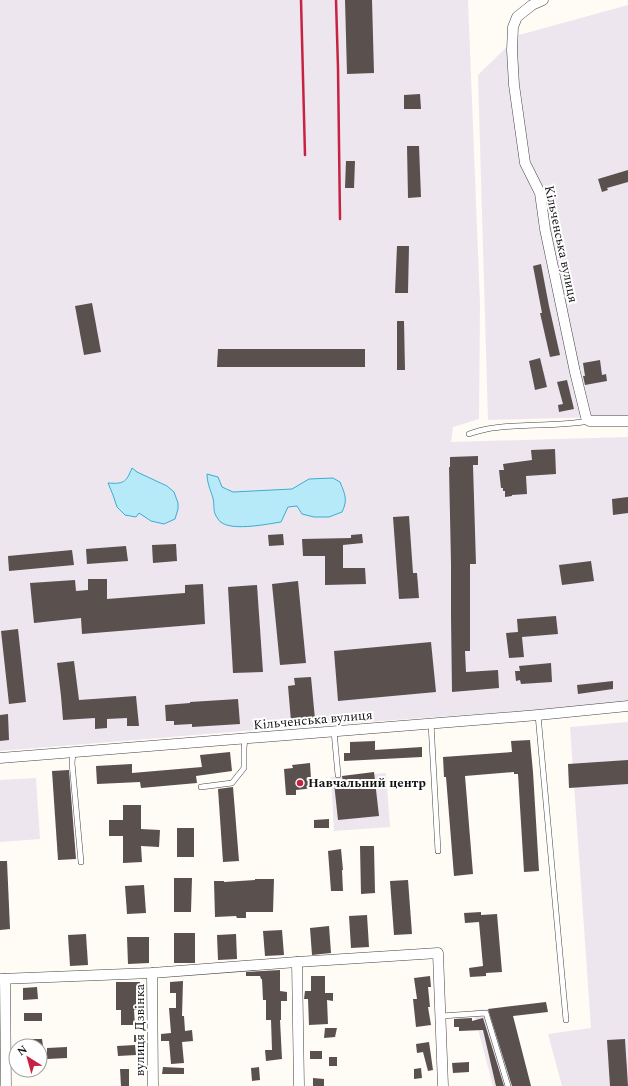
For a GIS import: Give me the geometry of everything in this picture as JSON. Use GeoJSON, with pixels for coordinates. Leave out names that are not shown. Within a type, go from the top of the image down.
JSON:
{"type":"FeatureCollection","features":[{"type":"Feature","properties":{"kind":"street","name":"Кільченська вулиця"},"geometry":{"type":"LineString","coordinates":[[543,0],[532,5],[517,17],[512,27],[514,85],[525,163],[540,193],[547,236],[575,372],[586,418],[589,421]]}},
{"type":"Feature","properties":{"kind":"street"},"geometry":{"type":"LineString","coordinates":[[589,421],[628,421]]}},
{"type":"Feature","properties":{"kind":"street","name":"Кільченська вулиця"},"geometry":{"type":"LineString","coordinates":[[0,758],[538,715],[628,706]]}},
{"type":"Feature","properties":{"kind":"street"},"geometry":{"type":"LineString","coordinates":[[6,1086],[2,979],[152,973],[438,953],[443,1086]]}},
{"type":"Feature","properties":{"kind":"street"},"geometry":{"type":"LineString","coordinates":[[297,962],[299,1086]]}},
{"type":"Feature","properties":{"kind":"street","name":"вулиця Дзвінка"},"geometry":{"type":"LineString","coordinates":[[152,973],[153,1086]]}},
{"type":"Feature","properties":{"kind":"lane"},"geometry":{"type":"LineString","coordinates":[[469,434],[486,429],[589,421]]}},
{"type":"Feature","properties":{"kind":"lane"},"geometry":{"type":"LineString","coordinates":[[538,715],[566,1020]]}},
{"type":"Feature","properties":{"kind":"lane"},"geometry":{"type":"LineString","coordinates":[[431,723],[438,851]]}},
{"type":"Feature","properties":{"kind":"lane"},"geometry":{"type":"LineString","coordinates":[[334,731],[338,776]]}},
{"type":"Feature","properties":{"kind":"lane"},"geometry":{"type":"LineString","coordinates":[[200,787],[232,783],[244,768],[244,738]]}},
{"type":"Feature","properties":{"kind":"lane"},"geometry":{"type":"LineString","coordinates":[[73,752],[72,763],[81,862]]}},
{"type":"Feature","properties":{"kind":"lane"},"geometry":{"type":"LineString","coordinates":[[441,1016],[486,1013],[508,1086]]}},
{"type":"Feature","properties":{"kind":"shaded area"},"geometry":{"type":"Polygon","coordinates":[[[0,0],[468,0],[480,304],[479,419],[453,427],[451,442],[628,437],[628,702],[0,751],[0,0]]]}},
{"type":"Feature","properties":{"kind":"shaded area"},"geometry":{"type":"Polygon","coordinates":[[[628,5],[628,416],[488,420],[478,75],[519,35],[628,5]]]}},
{"type":"Feature","properties":{"kind":"shaded area"},"geometry":{"type":"Polygon","coordinates":[[[628,722],[628,1086],[562,1086],[548,1034],[591,1028],[570,727],[628,722]]]}},
{"type":"Feature","properties":{"kind":"shaded area"},"geometry":{"type":"Polygon","coordinates":[[[386,773],[390,827],[334,831],[331,777],[386,773]]]}},
{"type":"Feature","properties":{"kind":"shaded area"},"geometry":{"type":"Polygon","coordinates":[[[36,778],[40,839],[0,842],[0,780],[36,778]]]}},
{"type":"Feature","properties":{"kind":"shaded area"},"geometry":{"type":"Polygon","coordinates":[[[511,1008],[531,1086],[493,1086],[473,1010],[511,1008]]]}},
{"type":"Feature","properties":{"kind":"water"},"geometry":{"type":"Polygon","coordinates":[[[132,468],[137,472],[167,486],[174,492],[178,503],[175,519],[164,524],[151,521],[139,513],[136,517],[125,515],[117,507],[108,483],[123,482],[128,477],[132,468]]]}},
{"type":"Feature","properties":{"kind":"water"},"geometry":{"type":"Polygon","coordinates":[[[207,474],[218,477],[222,487],[233,492],[292,489],[309,479],[333,478],[340,482],[344,494],[345,504],[342,512],[329,517],[314,517],[302,514],[297,506],[288,507],[281,522],[257,526],[229,526],[222,523],[215,514],[207,474]]]}},
{"type":"Feature","properties":{"kind":"building"},"geometry":{"type":"Polygon","coordinates":[[[345,0],[372,0],[374,73],[347,74],[345,0]]]}},
{"type":"Feature","properties":{"kind":"building"},"geometry":{"type":"Polygon","coordinates":[[[420,94],[421,109],[404,109],[404,95],[420,94]]]}},
{"type":"Feature","properties":{"kind":"building"},"geometry":{"type":"Polygon","coordinates":[[[407,146],[419,146],[421,197],[408,198],[407,146]]]}},
{"type":"Feature","properties":{"kind":"building"},"geometry":{"type":"Polygon","coordinates":[[[346,161],[355,161],[354,188],[345,188],[346,161]]]}},
{"type":"Feature","properties":{"kind":"building"},"geometry":{"type":"Polygon","coordinates":[[[628,170],[628,182],[607,188],[608,190],[602,192],[598,179],[628,170]]]}},
{"type":"Feature","properties":{"kind":"building"},"geometry":{"type":"Polygon","coordinates":[[[397,246],[409,246],[408,293],[395,293],[397,246]]]}},
{"type":"Feature","properties":{"kind":"building"},"geometry":{"type":"Polygon","coordinates":[[[541,264],[560,355],[550,357],[540,313],[542,313],[533,266],[541,264]]]}},
{"type":"Feature","properties":{"kind":"building"},"geometry":{"type":"Polygon","coordinates":[[[92,303],[101,352],[84,355],[75,306],[92,303]]]}},
{"type":"Feature","properties":{"kind":"building"},"geometry":{"type":"Polygon","coordinates":[[[397,321],[404,321],[405,370],[397,370],[397,321]]]}},
{"type":"Feature","properties":{"kind":"building"},"geometry":{"type":"Polygon","coordinates":[[[218,349],[365,349],[365,367],[217,367],[218,349]]]}},
{"type":"Feature","properties":{"kind":"building"},"geometry":{"type":"Polygon","coordinates":[[[540,358],[547,387],[535,390],[529,361],[540,358]]]}},
{"type":"Feature","properties":{"kind":"building"},"geometry":{"type":"Polygon","coordinates":[[[600,360],[602,375],[606,374],[607,381],[585,385],[583,363],[600,360]]]}},
{"type":"Feature","properties":{"kind":"building"},"geometry":{"type":"Polygon","coordinates":[[[567,380],[574,409],[559,412],[558,405],[563,404],[557,382],[567,380]]]}},
{"type":"Feature","properties":{"kind":"building"},"geometry":{"type":"Polygon","coordinates":[[[555,449],[556,474],[526,476],[527,494],[505,497],[505,491],[501,488],[499,470],[504,470],[503,464],[532,460],[531,450],[555,449]]]}},
{"type":"Feature","properties":{"kind":"building"},"geometry":{"type":"Polygon","coordinates":[[[478,456],[478,465],[473,465],[476,564],[470,564],[470,651],[465,651],[466,672],[498,670],[499,688],[452,692],[450,457],[478,456]]]}},
{"type":"Feature","properties":{"kind":"building"},"geometry":{"type":"Polygon","coordinates":[[[628,497],[628,513],[613,515],[612,499],[628,497]]]}},
{"type":"Feature","properties":{"kind":"building"},"geometry":{"type":"Polygon","coordinates":[[[409,516],[413,573],[417,573],[419,598],[399,599],[393,517],[409,516]]]}},
{"type":"Feature","properties":{"kind":"building"},"geometry":{"type":"Polygon","coordinates":[[[283,534],[284,545],[269,546],[268,535],[283,534]]]}},
{"type":"Feature","properties":{"kind":"building"},"geometry":{"type":"Polygon","coordinates":[[[362,534],[363,543],[343,545],[343,568],[365,568],[366,584],[325,585],[325,556],[303,556],[302,539],[351,538],[351,535],[362,534]]]}},
{"type":"Feature","properties":{"kind":"building"},"geometry":{"type":"Polygon","coordinates":[[[176,544],[177,561],[153,563],[152,545],[176,544]]]}},
{"type":"Feature","properties":{"kind":"building"},"geometry":{"type":"Polygon","coordinates":[[[126,546],[128,561],[87,564],[86,549],[126,546]]]}},
{"type":"Feature","properties":{"kind":"building"},"geometry":{"type":"Polygon","coordinates":[[[72,550],[74,565],[9,571],[8,556],[72,550]]]}},
{"type":"Feature","properties":{"kind":"building"},"geometry":{"type":"Polygon","coordinates":[[[591,561],[594,581],[562,585],[559,565],[591,561]]]}},
{"type":"Feature","properties":{"kind":"building"},"geometry":{"type":"Polygon","coordinates":[[[88,579],[107,579],[107,599],[185,593],[185,585],[203,584],[205,624],[82,634],[81,618],[34,623],[30,583],[75,580],[76,591],[88,590],[88,579]]]}},
{"type":"Feature","properties":{"kind":"building"},"geometry":{"type":"Polygon","coordinates":[[[298,581],[306,663],[280,665],[272,584],[298,581]]]}},
{"type":"Feature","properties":{"kind":"building"},"geometry":{"type":"Polygon","coordinates":[[[257,585],[263,672],[233,673],[228,587],[257,585]]]}},
{"type":"Feature","properties":{"kind":"building"},"geometry":{"type":"Polygon","coordinates":[[[556,616],[558,634],[522,637],[524,657],[509,658],[506,633],[518,632],[517,619],[556,616]]]}},
{"type":"Feature","properties":{"kind":"building"},"geometry":{"type":"Polygon","coordinates":[[[18,629],[26,702],[9,704],[1,631],[18,629]]]}},
{"type":"Feature","properties":{"kind":"building"},"geometry":{"type":"Polygon","coordinates":[[[431,642],[436,692],[338,701],[334,651],[431,642]]]}},
{"type":"Feature","properties":{"kind":"building"},"geometry":{"type":"Polygon","coordinates":[[[74,661],[79,700],[136,696],[139,726],[127,726],[127,718],[107,719],[107,728],[95,729],[95,718],[63,720],[57,663],[74,661]]]}},
{"type":"Feature","properties":{"kind":"building"},"geometry":{"type":"Polygon","coordinates":[[[551,663],[552,682],[521,684],[520,680],[516,681],[515,671],[520,671],[519,666],[551,663]]]}},
{"type":"Feature","properties":{"kind":"building"},"geometry":{"type":"Polygon","coordinates":[[[311,677],[315,719],[291,721],[288,686],[295,685],[294,678],[311,677]]]}},
{"type":"Feature","properties":{"kind":"building"},"geometry":{"type":"Polygon","coordinates":[[[613,681],[613,689],[578,694],[577,685],[613,681]]]}},
{"type":"Feature","properties":{"kind":"building"},"geometry":{"type":"Polygon","coordinates":[[[238,699],[240,724],[192,727],[192,724],[174,725],[174,721],[166,721],[165,705],[238,699]]]}},
{"type":"Feature","properties":{"kind":"building"},"geometry":{"type":"Polygon","coordinates":[[[8,714],[9,740],[0,741],[0,715],[8,714]]]}},
{"type":"Feature","properties":{"kind":"building"},"geometry":{"type":"Polygon","coordinates":[[[530,740],[539,871],[524,872],[518,774],[514,774],[514,772],[465,776],[473,874],[454,876],[443,757],[512,752],[511,741],[530,740]]]}},
{"type":"Feature","properties":{"kind":"building"},"geometry":{"type":"Polygon","coordinates":[[[375,741],[375,750],[422,747],[422,757],[344,761],[344,753],[350,753],[350,742],[375,741]]]}},
{"type":"Feature","properties":{"kind":"building"},"geometry":{"type":"Polygon","coordinates":[[[230,752],[232,771],[196,776],[197,783],[141,788],[140,782],[97,784],[96,766],[132,764],[132,773],[202,767],[200,755],[230,752]]]}},
{"type":"Feature","properties":{"kind":"building"},"geometry":{"type":"Polygon","coordinates":[[[628,760],[628,784],[569,788],[568,764],[628,760]]]}},
{"type":"Feature","properties":{"kind":"building","name":"Навчальний центр"},"geometry":{"type":"Polygon","coordinates":[[[310,763],[311,779],[315,778],[315,788],[296,790],[296,795],[286,795],[284,769],[293,768],[292,765],[310,763]]]}},
{"type":"Feature","properties":{"kind":"building"},"geometry":{"type":"Polygon","coordinates":[[[69,770],[76,859],[58,860],[52,771],[69,770]]]}},
{"type":"Feature","properties":{"kind":"building"},"geometry":{"type":"Polygon","coordinates":[[[374,772],[379,816],[338,820],[334,783],[343,782],[342,776],[374,772]]]}},
{"type":"Feature","properties":{"kind":"building"},"geometry":{"type":"Polygon","coordinates":[[[233,787],[239,861],[223,862],[218,789],[233,787]]]}},
{"type":"Feature","properties":{"kind":"building"},"geometry":{"type":"Polygon","coordinates":[[[123,805],[141,805],[141,829],[160,830],[159,847],[141,846],[142,862],[123,863],[123,836],[109,836],[109,820],[123,820],[123,805]]]}},
{"type":"Feature","properties":{"kind":"building"},"geometry":{"type":"Polygon","coordinates":[[[329,819],[329,828],[314,828],[314,820],[329,819]]]}},
{"type":"Feature","properties":{"kind":"building"},"geometry":{"type":"Polygon","coordinates":[[[177,828],[194,828],[194,857],[177,857],[177,828]]]}},
{"type":"Feature","properties":{"kind":"building"},"geometry":{"type":"Polygon","coordinates":[[[360,846],[374,846],[375,893],[361,894],[360,846]]]}},
{"type":"Feature","properties":{"kind":"building"},"geometry":{"type":"Polygon","coordinates":[[[341,849],[343,891],[331,891],[328,851],[341,849]]]}},
{"type":"Feature","properties":{"kind":"building"},"geometry":{"type":"Polygon","coordinates":[[[0,861],[7,861],[10,929],[0,930],[0,861]]]}},
{"type":"Feature","properties":{"kind":"building"},"geometry":{"type":"Polygon","coordinates":[[[174,878],[192,878],[191,912],[174,912],[174,878]]]}},
{"type":"Feature","properties":{"kind":"building"},"geometry":{"type":"Polygon","coordinates":[[[274,879],[273,912],[246,912],[246,918],[237,918],[236,916],[215,917],[214,881],[224,882],[274,879]]]}},
{"type":"Feature","properties":{"kind":"building"},"geometry":{"type":"Polygon","coordinates":[[[408,880],[412,934],[394,935],[390,881],[408,880]]]}},
{"type":"Feature","properties":{"kind":"building"},"geometry":{"type":"Polygon","coordinates":[[[144,885],[146,913],[127,914],[125,886],[144,885]]]}},
{"type":"Feature","properties":{"kind":"building"},"geometry":{"type":"Polygon","coordinates":[[[481,912],[481,915],[497,914],[502,972],[486,973],[486,976],[470,977],[469,968],[483,966],[479,922],[465,923],[464,913],[481,912]]]}},
{"type":"Feature","properties":{"kind":"building"},"geometry":{"type":"Polygon","coordinates":[[[367,915],[369,947],[351,948],[349,916],[367,915]]]}},
{"type":"Feature","properties":{"kind":"building"},"geometry":{"type":"Polygon","coordinates":[[[329,926],[331,953],[312,955],[310,928],[329,926]]]}},
{"type":"Feature","properties":{"kind":"building"},"geometry":{"type":"Polygon","coordinates":[[[282,930],[284,955],[265,956],[263,931],[282,930]]]}},
{"type":"Feature","properties":{"kind":"building"},"geometry":{"type":"Polygon","coordinates":[[[174,933],[195,933],[195,963],[174,963],[174,933]]]}},
{"type":"Feature","properties":{"kind":"building"},"geometry":{"type":"Polygon","coordinates":[[[86,934],[88,965],[70,966],[68,935],[86,934]]]}},
{"type":"Feature","properties":{"kind":"building"},"geometry":{"type":"Polygon","coordinates":[[[236,934],[237,959],[218,960],[217,935],[236,934]]]}},
{"type":"Feature","properties":{"kind":"building"},"geometry":{"type":"Polygon","coordinates":[[[127,937],[149,937],[149,963],[128,964],[127,937]]]}},
{"type":"Feature","properties":{"kind":"building"},"geometry":{"type":"Polygon","coordinates":[[[280,970],[280,991],[287,992],[287,1001],[281,1001],[280,1020],[282,1059],[266,1061],[265,1050],[272,1050],[271,1020],[266,1020],[266,1000],[263,1000],[262,979],[260,976],[246,976],[246,972],[280,970]]]}},
{"type":"Feature","properties":{"kind":"building"},"geometry":{"type":"Polygon","coordinates":[[[311,976],[325,976],[325,993],[333,993],[333,1001],[327,1000],[328,1024],[309,1025],[308,999],[304,999],[305,991],[311,991],[311,976]]]}},
{"type":"Feature","properties":{"kind":"building"},"geometry":{"type":"Polygon","coordinates":[[[430,976],[431,987],[428,987],[430,1007],[428,1007],[431,1025],[416,1027],[413,999],[417,999],[414,978],[430,976]]]}},
{"type":"Feature","properties":{"kind":"building"},"geometry":{"type":"Polygon","coordinates":[[[183,981],[182,1016],[184,1016],[185,1031],[192,1030],[193,1041],[182,1042],[184,1063],[171,1064],[169,1041],[161,1041],[161,1034],[171,1033],[169,1008],[176,1008],[176,993],[170,993],[170,982],[183,981]]]}},
{"type":"Feature","properties":{"kind":"building"},"geometry":{"type":"Polygon","coordinates":[[[116,982],[140,982],[140,1010],[134,1010],[135,1025],[121,1025],[121,1010],[116,1010],[116,982]]]}},
{"type":"Feature","properties":{"kind":"building"},"geometry":{"type":"Polygon","coordinates":[[[37,987],[38,999],[23,1000],[23,988],[37,987]]]}},
{"type":"Feature","properties":{"kind":"building"},"geometry":{"type":"Polygon","coordinates":[[[546,1002],[548,1012],[513,1016],[531,1086],[512,1086],[488,1009],[546,1002]]]}},
{"type":"Feature","properties":{"kind":"building"},"geometry":{"type":"Polygon","coordinates":[[[24,1013],[42,1013],[42,1021],[24,1021],[24,1013]]]}},
{"type":"Feature","properties":{"kind":"building"},"geometry":{"type":"Polygon","coordinates":[[[472,1018],[472,1021],[483,1018],[504,1086],[496,1086],[483,1030],[459,1031],[459,1027],[454,1027],[454,1019],[472,1018]]]}},
{"type":"Feature","properties":{"kind":"building"},"geometry":{"type":"Polygon","coordinates":[[[325,1028],[337,1028],[335,1037],[324,1038],[325,1028]]]}},
{"type":"Feature","properties":{"kind":"building"},"geometry":{"type":"Polygon","coordinates":[[[134,1035],[142,1035],[142,1042],[134,1042],[134,1035]]]}},
{"type":"Feature","properties":{"kind":"building"},"geometry":{"type":"Polygon","coordinates":[[[625,1039],[628,1086],[610,1086],[607,1040],[625,1039]]]}},
{"type":"Feature","properties":{"kind":"building"},"geometry":{"type":"Polygon","coordinates":[[[429,1042],[433,1070],[428,1071],[423,1052],[417,1053],[416,1044],[429,1042]]]}},
{"type":"Feature","properties":{"kind":"building"},"geometry":{"type":"Polygon","coordinates":[[[135,1045],[136,1055],[118,1056],[117,1046],[135,1045]]]}},
{"type":"Feature","properties":{"kind":"building"},"geometry":{"type":"Polygon","coordinates":[[[67,1047],[67,1058],[48,1059],[48,1048],[67,1047]]]}},
{"type":"Feature","properties":{"kind":"building"},"geometry":{"type":"Polygon","coordinates":[[[310,1051],[322,1051],[322,1059],[310,1059],[310,1051]]]}},
{"type":"Feature","properties":{"kind":"building"},"geometry":{"type":"Polygon","coordinates":[[[329,1057],[337,1057],[337,1066],[329,1066],[329,1057]]]}},
{"type":"Feature","properties":{"kind":"building"},"geometry":{"type":"Polygon","coordinates":[[[469,1062],[469,1072],[453,1073],[452,1063],[469,1062]]]}},
{"type":"Feature","properties":{"kind":"building"},"geometry":{"type":"Polygon","coordinates":[[[163,1067],[184,1068],[184,1074],[162,1074],[163,1067]]]}},
{"type":"Feature","properties":{"kind":"building"},"geometry":{"type":"Polygon","coordinates":[[[259,1067],[260,1080],[252,1081],[251,1068],[259,1067]]]}},
{"type":"Feature","properties":{"kind":"building"},"geometry":{"type":"Polygon","coordinates":[[[421,1068],[422,1078],[414,1079],[414,1069],[421,1068]]]}},
{"type":"Feature","properties":{"kind":"building"},"geometry":{"type":"Polygon","coordinates":[[[120,1069],[129,1069],[129,1086],[121,1086],[120,1069]]]}},
{"type":"Feature","properties":{"kind":"building"},"geometry":{"type":"Polygon","coordinates":[[[313,1078],[324,1079],[324,1086],[313,1086],[313,1078]]]}},
{"type":"Feature","properties":{"kind":"railway"},"geometry":{"type":"LineString","coordinates":[[301,0],[305,155]]}},
{"type":"Feature","properties":{"kind":"railway"},"geometry":{"type":"LineString","coordinates":[[336,0],[340,219]]}},
{"type":"Feature","properties":{"kind":"place","name":"Навчальний центр"},"geometry":{"type":"Point","coordinates":[300,783]}}]}
